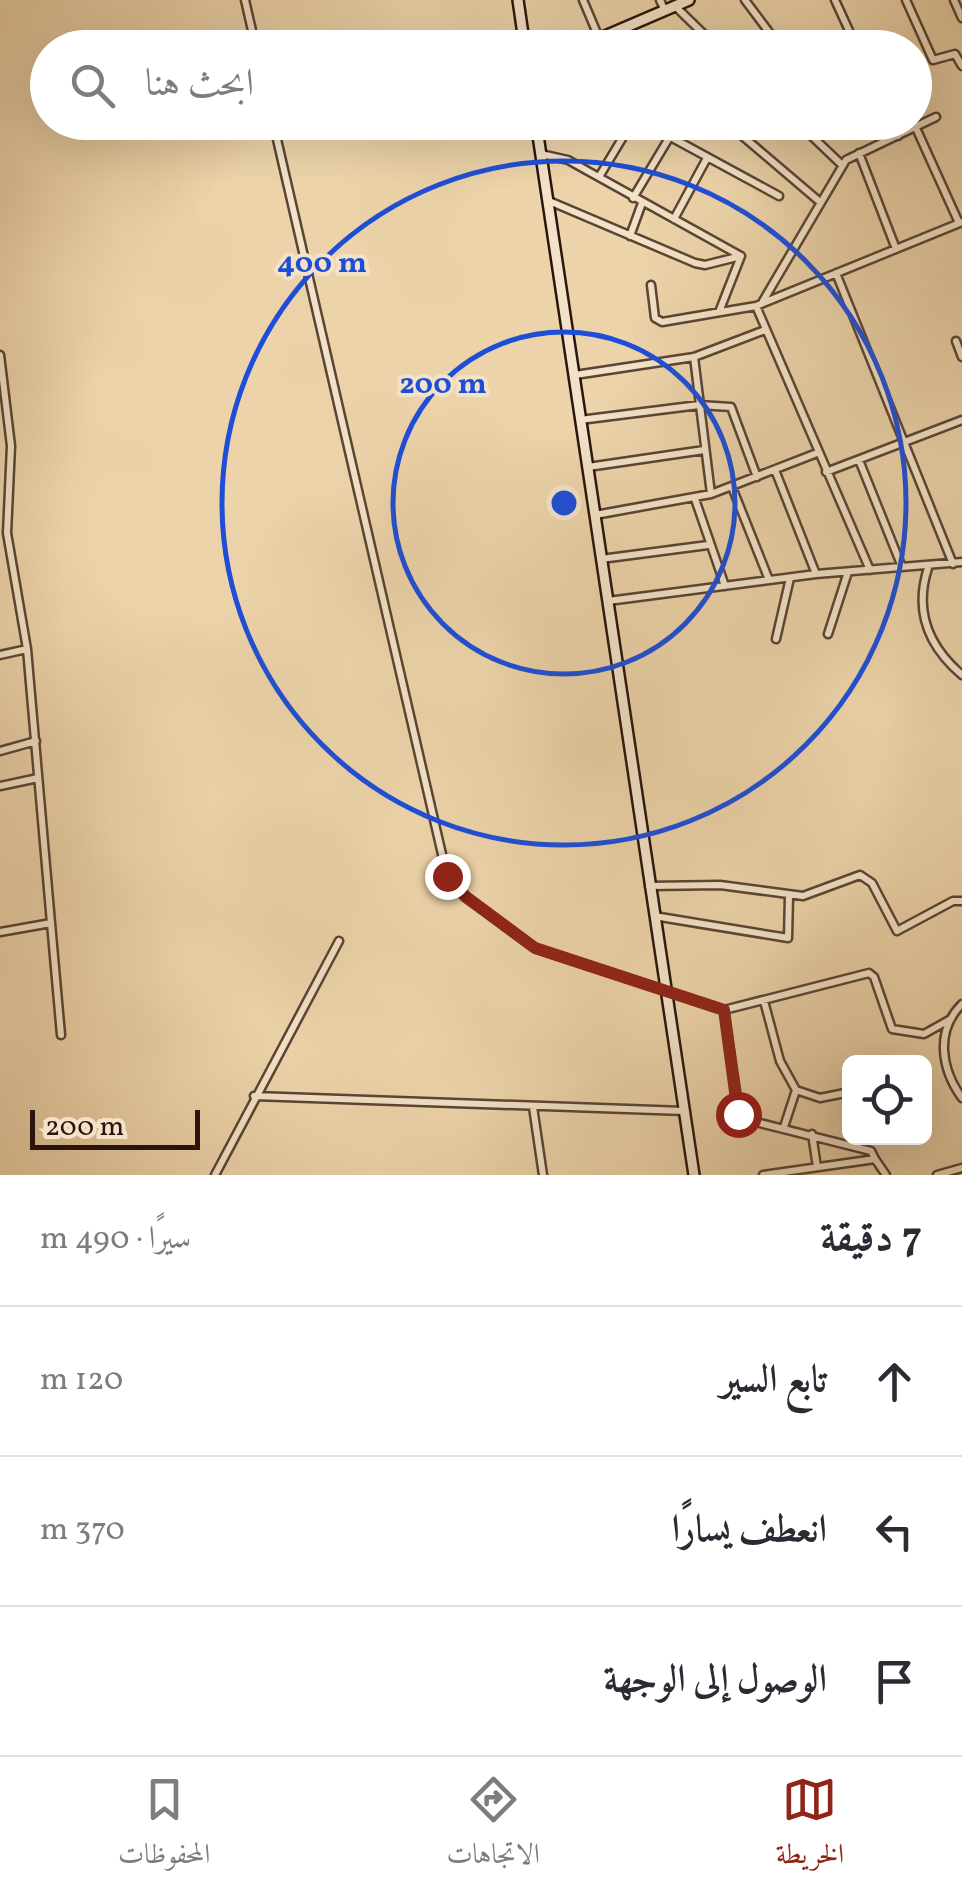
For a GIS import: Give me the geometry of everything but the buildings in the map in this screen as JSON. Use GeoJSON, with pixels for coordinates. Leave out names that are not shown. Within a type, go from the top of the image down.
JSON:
{"type":"FeatureCollection","features":[{"type":"Feature","properties":{"kind":"street"},"geometry":{"type":"LineString","coordinates":[[245,0],[252,30]]}},
{"type":"Feature","properties":{"kind":"street"},"geometry":{"type":"LineString","coordinates":[[518,0],[522,30]]}},
{"type":"Feature","properties":{"kind":"street"},"geometry":{"type":"LineString","coordinates":[[582,0],[595,30]]}},
{"type":"Feature","properties":{"kind":"street"},"geometry":{"type":"LineString","coordinates":[[619,30],[667,6],[690,0]]}},
{"type":"Feature","properties":{"kind":"street"},"geometry":{"type":"LineString","coordinates":[[746,0],[767,30]]}},
{"type":"Feature","properties":{"kind":"street"},"geometry":{"type":"LineString","coordinates":[[835,0],[849,30]]}},
{"type":"Feature","properties":{"kind":"street"},"geometry":{"type":"LineString","coordinates":[[906,0],[920,30]]}},
{"type":"Feature","properties":{"kind":"street"},"geometry":{"type":"LineString","coordinates":[[954,0],[962,18]]}},
{"type":"Feature","properties":{"kind":"street"},"geometry":{"type":"LineString","coordinates":[[667,6],[696,30]]}},
{"type":"Feature","properties":{"kind":"street"},"geometry":{"type":"LineString","coordinates":[[932,58],[955,54],[962,66]]}},
{"type":"Feature","properties":{"kind":"street"},"geometry":{"type":"LineString","coordinates":[[932,120],[936,118]]}},
{"type":"Feature","properties":{"kind":"street"},"geometry":{"type":"LineString","coordinates":[[277,140],[447,876],[465,896],[535,948],[724,1010],[869,973],[874,977],[889,1026],[924,1034],[942,1055],[962,1098]]}},
{"type":"Feature","properties":{"kind":"street"},"geometry":{"type":"LineString","coordinates":[[539,140],[694,1175]]}},
{"type":"Feature","properties":{"kind":"street"},"geometry":{"type":"LineString","coordinates":[[599,177],[621,140]]}},
{"type":"Feature","properties":{"kind":"street"},"geometry":{"type":"LineString","coordinates":[[634,198],[669,140]]}},
{"type":"Feature","properties":{"kind":"street"},"geometry":{"type":"LineString","coordinates":[[674,140],[779,196]]}},
{"type":"Feature","properties":{"kind":"street"},"geometry":{"type":"LineString","coordinates":[[747,140],[820,202]]}},
{"type":"Feature","properties":{"kind":"street"},"geometry":{"type":"LineString","coordinates":[[816,140],[842,165]]}},
{"type":"Feature","properties":{"kind":"street"},"geometry":{"type":"LineString","coordinates":[[870,570],[766,330],[759,304],[842,165],[889,140]]}},
{"type":"Feature","properties":{"kind":"street"},"geometry":{"type":"LineString","coordinates":[[651,286],[658,321],[718,313],[759,304],[960,223],[922,140]]}},
{"type":"Feature","properties":{"kind":"street"},"geometry":{"type":"LineString","coordinates":[[541,154],[568,160],[741,256]]}},
{"type":"Feature","properties":{"kind":"street"},"geometry":{"type":"LineString","coordinates":[[859,154],[896,249]]}},
{"type":"Feature","properties":{"kind":"street"},"geometry":{"type":"LineString","coordinates":[[674,219],[707,158]]}},
{"type":"Feature","properties":{"kind":"street"},"geometry":{"type":"LineString","coordinates":[[548,201],[705,265],[741,256]]}},
{"type":"Feature","properties":{"kind":"street"},"geometry":{"type":"LineString","coordinates":[[630,236],[642,203]]}},
{"type":"Feature","properties":{"kind":"street"},"geometry":{"type":"LineString","coordinates":[[718,313],[741,256]]}},
{"type":"Feature","properties":{"kind":"street"},"geometry":{"type":"LineString","coordinates":[[608,601],[816,574],[958,563],[836,273]]}},
{"type":"Feature","properties":{"kind":"street"},"geometry":{"type":"LineString","coordinates":[[574,376],[694,357],[766,330]]}},
{"type":"Feature","properties":{"kind":"street"},"geometry":{"type":"LineString","coordinates":[[956,341],[962,357]]}},
{"type":"Feature","properties":{"kind":"street"},"geometry":{"type":"LineString","coordinates":[[0,355],[11,446],[7,532],[27,649],[61,1035]]}},
{"type":"Feature","properties":{"kind":"street"},"geometry":{"type":"LineString","coordinates":[[694,357],[711,494]]}},
{"type":"Feature","properties":{"kind":"street"},"geometry":{"type":"LineString","coordinates":[[580,420],[726,406],[734,411],[757,477]]}},
{"type":"Feature","properties":{"kind":"street"},"geometry":{"type":"LineString","coordinates":[[826,472],[962,420]]}},
{"type":"Feature","properties":{"kind":"street"},"geometry":{"type":"LineString","coordinates":[[588,467],[704,450]]}},
{"type":"Feature","properties":{"kind":"street"},"geometry":{"type":"LineString","coordinates":[[595,514],[695,499],[818,453]]}},
{"type":"Feature","properties":{"kind":"street"},"geometry":{"type":"LineString","coordinates":[[860,460],[902,568]]}},
{"type":"Feature","properties":{"kind":"street"},"geometry":{"type":"LineString","coordinates":[[776,470],[816,574]]}},
{"type":"Feature","properties":{"kind":"street"},"geometry":{"type":"LineString","coordinates":[[732,487],[770,580]]}},
{"type":"Feature","properties":{"kind":"street"},"geometry":{"type":"LineString","coordinates":[[695,499],[725,586]]}},
{"type":"Feature","properties":{"kind":"street"},"geometry":{"type":"LineString","coordinates":[[601,559],[708,544]]}},
{"type":"Feature","properties":{"kind":"street"},"geometry":{"type":"LineString","coordinates":[[928,568],[921,606],[936,652],[962,675]]}},
{"type":"Feature","properties":{"kind":"street"},"geometry":{"type":"LineString","coordinates":[[828,634],[848,572]]}},
{"type":"Feature","properties":{"kind":"street"},"geometry":{"type":"LineString","coordinates":[[776,639],[790,578]]}},
{"type":"Feature","properties":{"kind":"street"},"geometry":{"type":"LineString","coordinates":[[0,655],[27,649]]}},
{"type":"Feature","properties":{"kind":"street"},"geometry":{"type":"LineString","coordinates":[[0,750],[36,741]]}},
{"type":"Feature","properties":{"kind":"street"},"geometry":{"type":"LineString","coordinates":[[0,786],[38,778]]}},
{"type":"Feature","properties":{"kind":"street"},"geometry":{"type":"LineString","coordinates":[[649,886],[720,885],[804,896],[860,876],[872,883],[898,931],[962,901]]}},
{"type":"Feature","properties":{"kind":"street"},"geometry":{"type":"LineString","coordinates":[[652,915],[785,938],[790,935],[789,896]]}},
{"type":"Feature","properties":{"kind":"street"},"geometry":{"type":"LineString","coordinates":[[0,932],[51,923]]}},
{"type":"Feature","properties":{"kind":"street"},"geometry":{"type":"LineString","coordinates":[[215,1175],[339,941]]}},
{"type":"Feature","properties":{"kind":"street"},"geometry":{"type":"LineString","coordinates":[[764,1002],[780,1061],[796,1090],[820,1098],[842,1094]]}},
{"type":"Feature","properties":{"kind":"street"},"geometry":{"type":"LineString","coordinates":[[924,1034],[949,1020],[962,1004]]}},
{"type":"Feature","properties":{"kind":"street"},"geometry":{"type":"LineString","coordinates":[[724,1010],[738,1116],[812,1134],[873,1155]]}},
{"type":"Feature","properties":{"kind":"street"},"geometry":{"type":"LineString","coordinates":[[942,1055],[949,1020]]}},
{"type":"Feature","properties":{"kind":"street"},"geometry":{"type":"LineString","coordinates":[[784,1128],[796,1090]]}},
{"type":"Feature","properties":{"kind":"street"},"geometry":{"type":"LineString","coordinates":[[254,1096],[684,1112]]}},
{"type":"Feature","properties":{"kind":"street"},"geometry":{"type":"LineString","coordinates":[[533,1107],[543,1175]]}},
{"type":"Feature","properties":{"kind":"street"},"geometry":{"type":"LineString","coordinates":[[812,1134],[816,1167]]}},
{"type":"Feature","properties":{"kind":"street"},"geometry":{"type":"LineString","coordinates":[[870,1145],[886,1175]]}},
{"type":"Feature","properties":{"kind":"street"},"geometry":{"type":"LineString","coordinates":[[764,1175],[873,1155]]}},
{"type":"Feature","properties":{"kind":"street"},"geometry":{"type":"LineString","coordinates":[[938,1175],[962,1168]]}},
{"type":"Feature","properties":{"kind":"route"},"geometry":{"type":"LineString","coordinates":[[447,876],[465,896],[535,948],[724,1010],[738,1114]]}}]}
